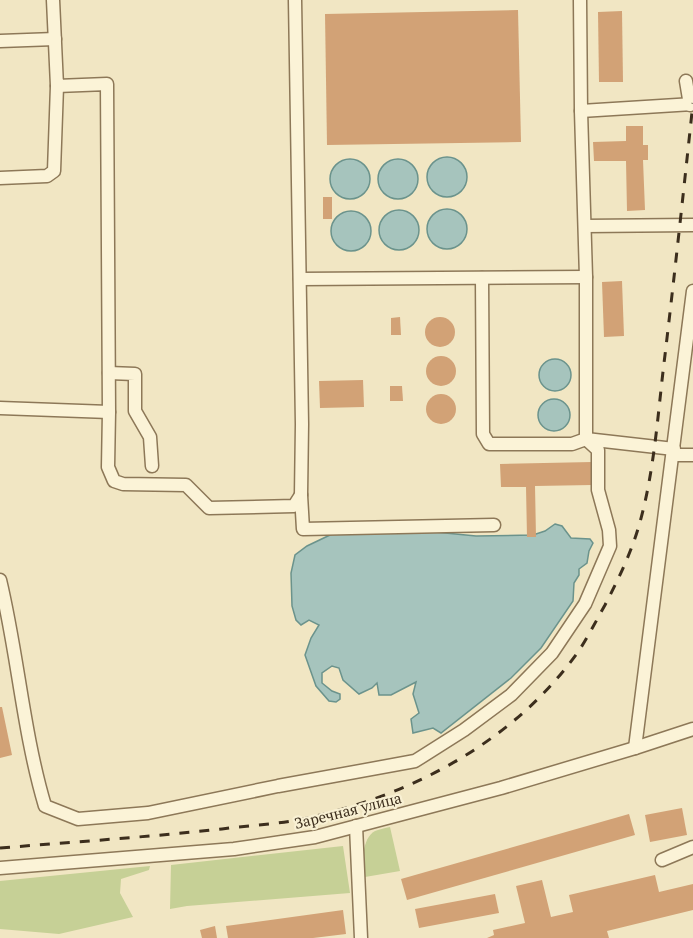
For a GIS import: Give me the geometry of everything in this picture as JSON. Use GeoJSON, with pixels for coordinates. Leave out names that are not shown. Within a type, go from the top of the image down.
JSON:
{"type":"FeatureCollection","features":[{"type":"Feature","properties":{"kind":"street"},"geometry":{"type":"LineString","coordinates":[[0,178],[47,176],[54,171],[57,86],[53,0]]}},
{"type":"Feature","properties":{"kind":"street"},"geometry":{"type":"LineString","coordinates":[[295,0],[303,529],[494,525]]}},
{"type":"Feature","properties":{"kind":"street"},"geometry":{"type":"LineString","coordinates":[[0,580],[9,617],[34,768],[45,806],[78,819],[147,813],[256,790],[415,761],[464,730],[511,696],[552,653],[585,604],[610,546],[609,530],[598,490],[598,450],[586,439],[586,277],[580,0]]}},
{"type":"Feature","properties":{"kind":"street"},"geometry":{"type":"LineString","coordinates":[[0,41],[55,39]]}},
{"type":"Feature","properties":{"kind":"street"},"geometry":{"type":"LineString","coordinates":[[581,111],[692,105],[686,81]]}},
{"type":"Feature","properties":{"kind":"street"},"geometry":{"type":"LineString","coordinates":[[57,86],[107,84],[108,467],[114,481],[123,484],[186,485],[209,508],[294,506],[301,495]]}},
{"type":"Feature","properties":{"kind":"street"},"geometry":{"type":"LineString","coordinates":[[585,226],[693,225]]}},
{"type":"Feature","properties":{"kind":"street"},"geometry":{"type":"LineString","coordinates":[[300,279],[586,277]]}},
{"type":"Feature","properties":{"kind":"street"},"geometry":{"type":"LineString","coordinates":[[482,278],[483,434],[489,444],[572,444],[586,439],[693,455]]}},
{"type":"Feature","properties":{"kind":"street"},"geometry":{"type":"LineString","coordinates":[[635,748],[693,291]]}},
{"type":"Feature","properties":{"kind":"street"},"geometry":{"type":"LineString","coordinates":[[109,373],[135,374],[135,411],[150,437],[152,466]]}},
{"type":"Feature","properties":{"kind":"street"},"geometry":{"type":"LineString","coordinates":[[0,408],[109,412]]}},
{"type":"Feature","properties":{"kind":"street","name":"Заречная улица"},"geometry":{"type":"LineString","coordinates":[[0,868],[234,849],[315,837],[501,788],[692,733]]}},
{"type":"Feature","properties":{"kind":"street"},"geometry":{"type":"LineString","coordinates":[[356,826],[361,938]]}},
{"type":"Feature","properties":{"kind":"street"},"geometry":{"type":"LineString","coordinates":[[662,860],[693,847]]}},
{"type":"Feature","properties":{"kind":"green space"},"geometry":{"type":"Polygon","coordinates":[[[390,827],[400,871],[365,877],[363,859],[367,839],[375,831],[390,827]]]}},
{"type":"Feature","properties":{"kind":"green space"},"geometry":{"type":"Polygon","coordinates":[[[343,846],[350,893],[170,909],[171,865],[343,846]]]}},
{"type":"Feature","properties":{"kind":"green space"},"geometry":{"type":"Polygon","coordinates":[[[150,866],[149,870],[121,879],[120,893],[133,917],[59,934],[0,929],[0,881],[150,866]]]}},
{"type":"Feature","properties":{"kind":"water"},"geometry":{"type":"Polygon","coordinates":[[[447,157],[461,163],[467,177],[461,191],[447,197],[433,191],[427,177],[433,163],[447,157]]]}},
{"type":"Feature","properties":{"kind":"water"},"geometry":{"type":"Polygon","coordinates":[[[350,159],[364,165],[370,179],[364,193],[350,199],[336,193],[330,179],[336,165],[350,159]]]}},
{"type":"Feature","properties":{"kind":"water"},"geometry":{"type":"Polygon","coordinates":[[[398,159],[412,165],[418,179],[412,193],[398,199],[384,193],[378,179],[384,165],[398,159]]]}},
{"type":"Feature","properties":{"kind":"water"},"geometry":{"type":"Polygon","coordinates":[[[447,209],[461,215],[467,229],[461,243],[447,249],[433,243],[427,229],[433,215],[447,209]]]}},
{"type":"Feature","properties":{"kind":"water"},"geometry":{"type":"Polygon","coordinates":[[[399,210],[413,216],[419,230],[413,244],[399,250],[385,244],[379,230],[385,216],[399,210]]]}},
{"type":"Feature","properties":{"kind":"water"},"geometry":{"type":"Polygon","coordinates":[[[351,211],[365,217],[371,231],[365,245],[351,251],[337,245],[331,231],[337,217],[351,211]]]}},
{"type":"Feature","properties":{"kind":"water"},"geometry":{"type":"Polygon","coordinates":[[[555,359],[566,364],[571,375],[566,386],[555,391],[544,386],[539,375],[544,364],[555,359]]]}},
{"type":"Feature","properties":{"kind":"water"},"geometry":{"type":"Polygon","coordinates":[[[554,399],[565,404],[570,415],[565,426],[554,431],[543,426],[538,415],[543,404],[554,399]]]}},
{"type":"Feature","properties":{"kind":"water"},"geometry":{"type":"Polygon","coordinates":[[[555,524],[562,526],[571,538],[590,539],[593,543],[587,563],[579,569],[579,575],[574,583],[573,601],[541,648],[511,678],[441,733],[433,728],[413,733],[411,719],[419,713],[413,694],[416,682],[391,695],[379,695],[377,683],[359,694],[343,680],[339,668],[332,666],[322,673],[322,683],[340,694],[340,699],[336,702],[329,701],[316,686],[305,655],[319,625],[309,620],[301,625],[296,620],[292,606],[291,573],[295,555],[307,546],[336,532],[435,532],[476,536],[533,535],[555,524]]]}},
{"type":"Feature","properties":{"kind":"building"},"geometry":{"type":"Polygon","coordinates":[[[518,10],[521,142],[327,145],[325,14],[518,10]]]}},
{"type":"Feature","properties":{"kind":"building"},"geometry":{"type":"Polygon","coordinates":[[[622,11],[623,82],[599,82],[598,12],[622,11]]]}},
{"type":"Feature","properties":{"kind":"building"},"geometry":{"type":"Polygon","coordinates":[[[626,126],[643,126],[643,145],[648,145],[648,160],[643,160],[645,210],[627,211],[626,161],[594,161],[593,142],[626,141],[626,126]]]}},
{"type":"Feature","properties":{"kind":"building"},"geometry":{"type":"Polygon","coordinates":[[[323,197],[332,197],[332,219],[323,219],[323,197]]]}},
{"type":"Feature","properties":{"kind":"building"},"geometry":{"type":"Polygon","coordinates":[[[622,281],[624,336],[604,337],[602,282],[622,281]]]}},
{"type":"Feature","properties":{"kind":"building"},"geometry":{"type":"Polygon","coordinates":[[[400,317],[401,335],[391,335],[391,318],[400,317]]]}},
{"type":"Feature","properties":{"kind":"building"},"geometry":{"type":"Polygon","coordinates":[[[440,317],[451,321],[455,332],[451,343],[440,347],[429,343],[425,332],[429,321],[440,317]]]}},
{"type":"Feature","properties":{"kind":"building"},"geometry":{"type":"Polygon","coordinates":[[[441,356],[452,360],[456,371],[452,382],[441,386],[430,382],[426,371],[430,360],[441,356]]]}},
{"type":"Feature","properties":{"kind":"building"},"geometry":{"type":"Polygon","coordinates":[[[363,380],[364,407],[320,408],[319,381],[363,380]]]}},
{"type":"Feature","properties":{"kind":"building"},"geometry":{"type":"Polygon","coordinates":[[[390,386],[402,386],[403,401],[390,401],[390,386]]]}},
{"type":"Feature","properties":{"kind":"building"},"geometry":{"type":"Polygon","coordinates":[[[441,394],[452,398],[456,409],[452,420],[441,424],[430,420],[426,409],[430,398],[441,394]]]}},
{"type":"Feature","properties":{"kind":"building"},"geometry":{"type":"Polygon","coordinates":[[[592,462],[592,485],[535,486],[536,537],[527,537],[526,487],[501,487],[500,464],[592,462]]]}},
{"type":"Feature","properties":{"kind":"building"},"geometry":{"type":"Polygon","coordinates":[[[0,707],[2,707],[12,755],[0,758],[0,707]]]}},
{"type":"Feature","properties":{"kind":"building"},"geometry":{"type":"Polygon","coordinates":[[[682,808],[687,835],[650,842],[645,815],[682,808]]]}},
{"type":"Feature","properties":{"kind":"building"},"geometry":{"type":"Polygon","coordinates":[[[629,814],[635,835],[407,900],[401,879],[629,814]]]}},
{"type":"Feature","properties":{"kind":"building"},"geometry":{"type":"Polygon","coordinates":[[[655,875],[659,892],[693,884],[693,910],[607,931],[609,938],[487,938],[494,935],[493,930],[525,923],[516,886],[542,880],[551,917],[573,912],[569,895],[655,875]]]}},
{"type":"Feature","properties":{"kind":"building"},"geometry":{"type":"Polygon","coordinates":[[[495,894],[499,913],[419,928],[415,909],[495,894]]]}},
{"type":"Feature","properties":{"kind":"building"},"geometry":{"type":"Polygon","coordinates":[[[343,910],[346,934],[313,938],[228,938],[226,926],[343,910]]]}},
{"type":"Feature","properties":{"kind":"building"},"geometry":{"type":"Polygon","coordinates":[[[215,926],[217,938],[202,938],[200,930],[215,926]]]}},
{"type":"Feature","properties":{"kind":"railway"},"geometry":{"type":"LineString","coordinates":[[0,848],[279,823],[351,807],[425,777],[460,758],[494,737],[524,712],[553,683],[578,652],[610,595],[633,543],[645,502],[656,439],[693,103]]}}]}
